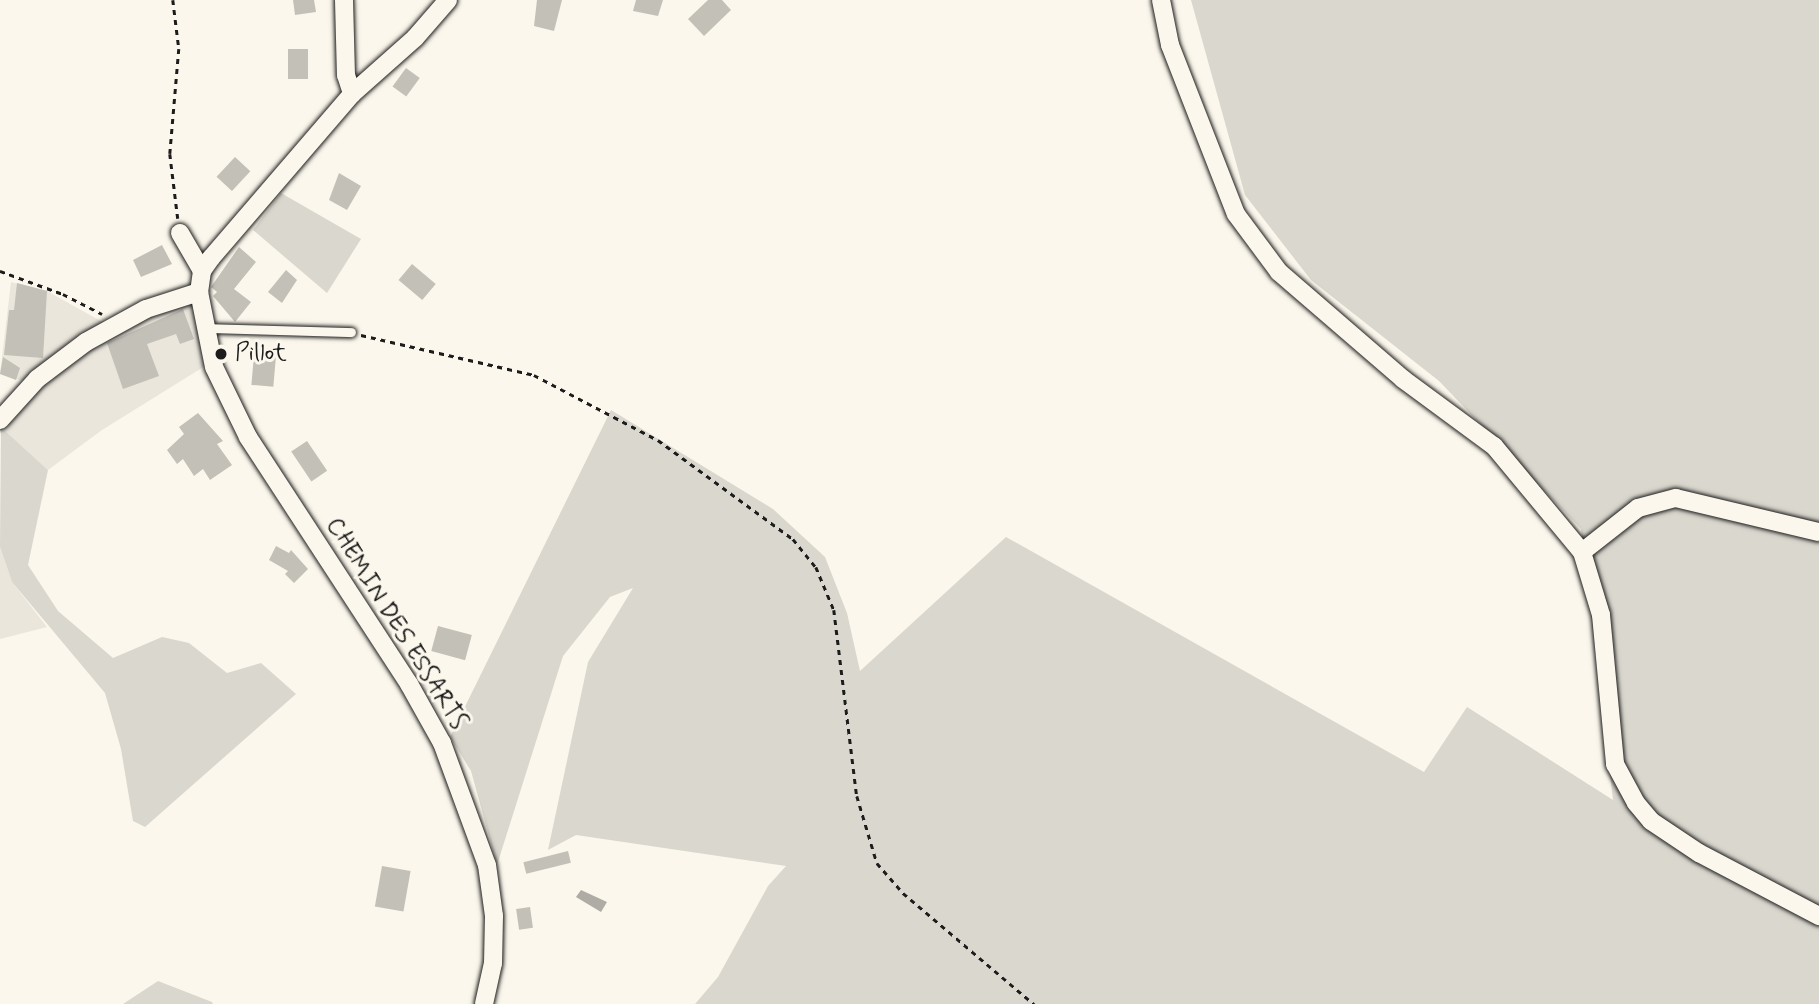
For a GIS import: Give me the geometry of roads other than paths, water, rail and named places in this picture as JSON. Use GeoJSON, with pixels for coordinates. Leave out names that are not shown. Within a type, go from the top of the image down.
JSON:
{"type":"FeatureCollection","features":[{"type":"Feature","properties":{"kind":"street"},"geometry":{"type":"LineString","coordinates":[[344,0],[346,75],[352,94]]}},
{"type":"Feature","properties":{"kind":"street"},"geometry":{"type":"LineString","coordinates":[[180,233],[202,271],[352,94],[415,38],[448,0]]}},
{"type":"Feature","properties":{"kind":"street"},"geometry":{"type":"LineString","coordinates":[[1161,0],[1170,45],[1236,214],[1279,272],[1403,379],[1494,446],[1582,552],[1601,615],[1610,737],[1625,786],[1651,821],[1683,843],[1819,916]]}},
{"type":"Feature","properties":{"kind":"street","name":"CHEMIN DES ESSARTS"},"geometry":{"type":"LineString","coordinates":[[202,271],[199,292],[214,367],[248,437],[410,684],[442,743],[487,865],[494,916],[493,963],[484,1004]]}},
{"type":"Feature","properties":{"kind":"street"},"geometry":{"type":"LineString","coordinates":[[0,420],[37,379],[117,322],[199,292]]}},
{"type":"Feature","properties":{"kind":"street"},"geometry":{"type":"LineString","coordinates":[[1582,552],[1638,508],[1676,498],[1819,532]]}},
{"type":"Feature","properties":{"kind":"lane"},"geometry":{"type":"LineString","coordinates":[[205,328],[351,332]]}},
{"type":"Feature","properties":{"kind":"place","name":"Pillot"},"geometry":{"type":"Point","coordinates":[221,354]}}]}
